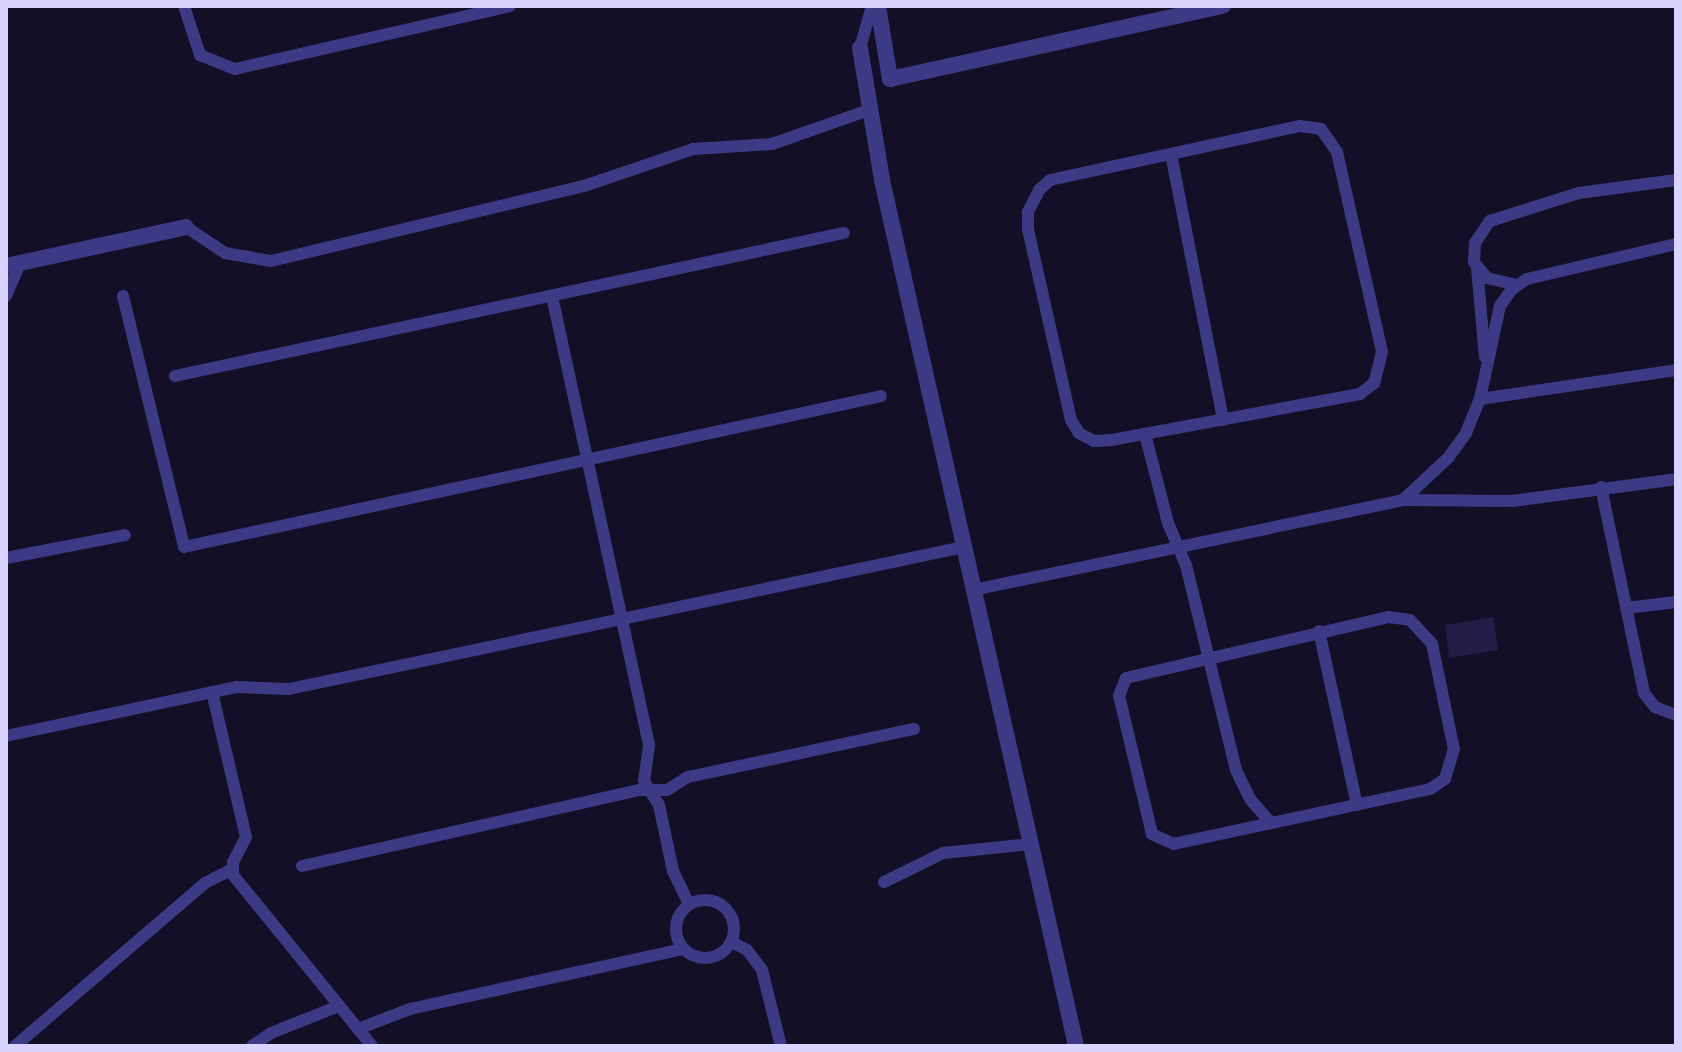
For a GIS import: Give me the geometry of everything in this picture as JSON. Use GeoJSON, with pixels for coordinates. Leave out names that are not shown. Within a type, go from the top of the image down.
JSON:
{"type":"FeatureCollection","features":[{"type":"Feature","properties":{"kind":"street"},"geometry":{"type":"LineString","coordinates":[[184,6],[200,55],[235,69],[510,6]]}},
{"type":"Feature","properties":{"kind":"street"},"geometry":{"type":"LineString","coordinates":[[875,6],[860,54],[869,110],[1076,1046]]}},
{"type":"Feature","properties":{"kind":"street"},"geometry":{"type":"LineString","coordinates":[[875,6],[890,79],[1223,6]]}},
{"type":"Feature","properties":{"kind":"street"},"geometry":{"type":"LineString","coordinates":[[860,54],[887,55]]}},
{"type":"Feature","properties":{"kind":"street"},"geometry":{"type":"LineString","coordinates":[[6,296],[13,264],[186,227],[225,253],[271,261],[584,186],[693,149],[772,144],[869,110]]}},
{"type":"Feature","properties":{"kind":"street"},"geometry":{"type":"LineString","coordinates":[[1300,126],[1327,134],[1337,152],[1382,352],[1378,376],[1360,394],[1223,420],[1094,441],[1074,427],[1027,220],[1034,196],[1050,180],[1300,126]]}},
{"type":"Feature","properties":{"kind":"street"},"geometry":{"type":"LineString","coordinates":[[1171,154],[1223,420]]}},
{"type":"Feature","properties":{"kind":"street"},"geometry":{"type":"LineString","coordinates":[[1487,368],[1475,243],[1498,216],[1579,193],[1676,180]]}},
{"type":"Feature","properties":{"kind":"street"},"geometry":{"type":"LineString","coordinates":[[175,376],[844,233]]}},
{"type":"Feature","properties":{"kind":"street"},"geometry":{"type":"LineString","coordinates":[[1477,268],[1493,281],[1517,285],[1676,244]]}},
{"type":"Feature","properties":{"kind":"street"},"geometry":{"type":"LineString","coordinates":[[1403,500],[1456,448],[1480,399],[1500,306],[1517,285]]}},
{"type":"Feature","properties":{"kind":"street"},"geometry":{"type":"LineString","coordinates":[[123,296],[184,547],[881,396]]}},
{"type":"Feature","properties":{"kind":"street"},"geometry":{"type":"LineString","coordinates":[[552,296],[649,746],[644,777],[659,805],[673,871],[689,904]]}},
{"type":"Feature","properties":{"kind":"street"},"geometry":{"type":"LineString","coordinates":[[1480,399],[1676,370]]}},
{"type":"Feature","properties":{"kind":"street"},"geometry":{"type":"LineString","coordinates":[[1145,434],[1209,656],[1236,770],[1250,799],[1271,823]]}},
{"type":"Feature","properties":{"kind":"street"},"geometry":{"type":"LineString","coordinates":[[973,590],[1403,500],[1512,501],[1676,479]]}},
{"type":"Feature","properties":{"kind":"street"},"geometry":{"type":"LineString","coordinates":[[1601,487],[1644,693],[1655,707],[1676,715]]}},
{"type":"Feature","properties":{"kind":"street"},"geometry":{"type":"LineString","coordinates":[[6,558],[125,535]]}},
{"type":"Feature","properties":{"kind":"street"},"geometry":{"type":"LineString","coordinates":[[6,736],[245,686],[289,689],[964,547]]}},
{"type":"Feature","properties":{"kind":"street"},"geometry":{"type":"LineString","coordinates":[[1626,608],[1676,602]]}},
{"type":"Feature","properties":{"kind":"street"},"geometry":{"type":"LineString","coordinates":[[1400,617],[1419,626],[1432,644],[1454,749],[1449,773],[1430,789],[1174,844],[1162,842],[1149,829],[1120,690],[1132,674],[1209,656],[1319,631],[1400,617]]}},
{"type":"Feature","properties":{"kind":"street"},"geometry":{"type":"LineString","coordinates":[[1319,631],[1357,805]]}},
{"type":"Feature","properties":{"kind":"street"},"geometry":{"type":"LineString","coordinates":[[15,1046],[205,883],[232,869],[246,837],[212,692]]}},
{"type":"Feature","properties":{"kind":"street"},"geometry":{"type":"LineString","coordinates":[[302,866],[649,789],[667,790],[688,777],[914,729]]}},
{"type":"Feature","properties":{"kind":"street"},"geometry":{"type":"LineString","coordinates":[[884,882],[943,853],[1031,844]]}},
{"type":"Feature","properties":{"kind":"street"},"geometry":{"type":"LineString","coordinates":[[232,869],[372,1046]]}},
{"type":"Feature","properties":{"kind":"street"},"geometry":{"type":"LineString","coordinates":[[689,904],[711,900],[725,907],[733,919],[732,942]]}},
{"type":"Feature","properties":{"kind":"street"},"geometry":{"type":"LineString","coordinates":[[684,949],[676,929],[689,904]]}},
{"type":"Feature","properties":{"kind":"street"},"geometry":{"type":"LineString","coordinates":[[358,1029],[410,1009],[684,949],[710,958],[732,942]]}},
{"type":"Feature","properties":{"kind":"street"},"geometry":{"type":"LineString","coordinates":[[732,942],[747,950],[762,970],[781,1046]]}},
{"type":"Feature","properties":{"kind":"street"},"geometry":{"type":"LineString","coordinates":[[252,1046],[271,1033],[339,1006]]}},
{"type":"Feature","properties":{"kind":"street"},"geometry":{"type":"LineString","coordinates":[[27,1036],[36,1046]]}},
{"type":"Feature","properties":{"kind":"building"},"geometry":{"type":"Polygon","coordinates":[[[1493,617],[1498,650],[1449,658],[1445,625],[1493,617]]]}}]}
